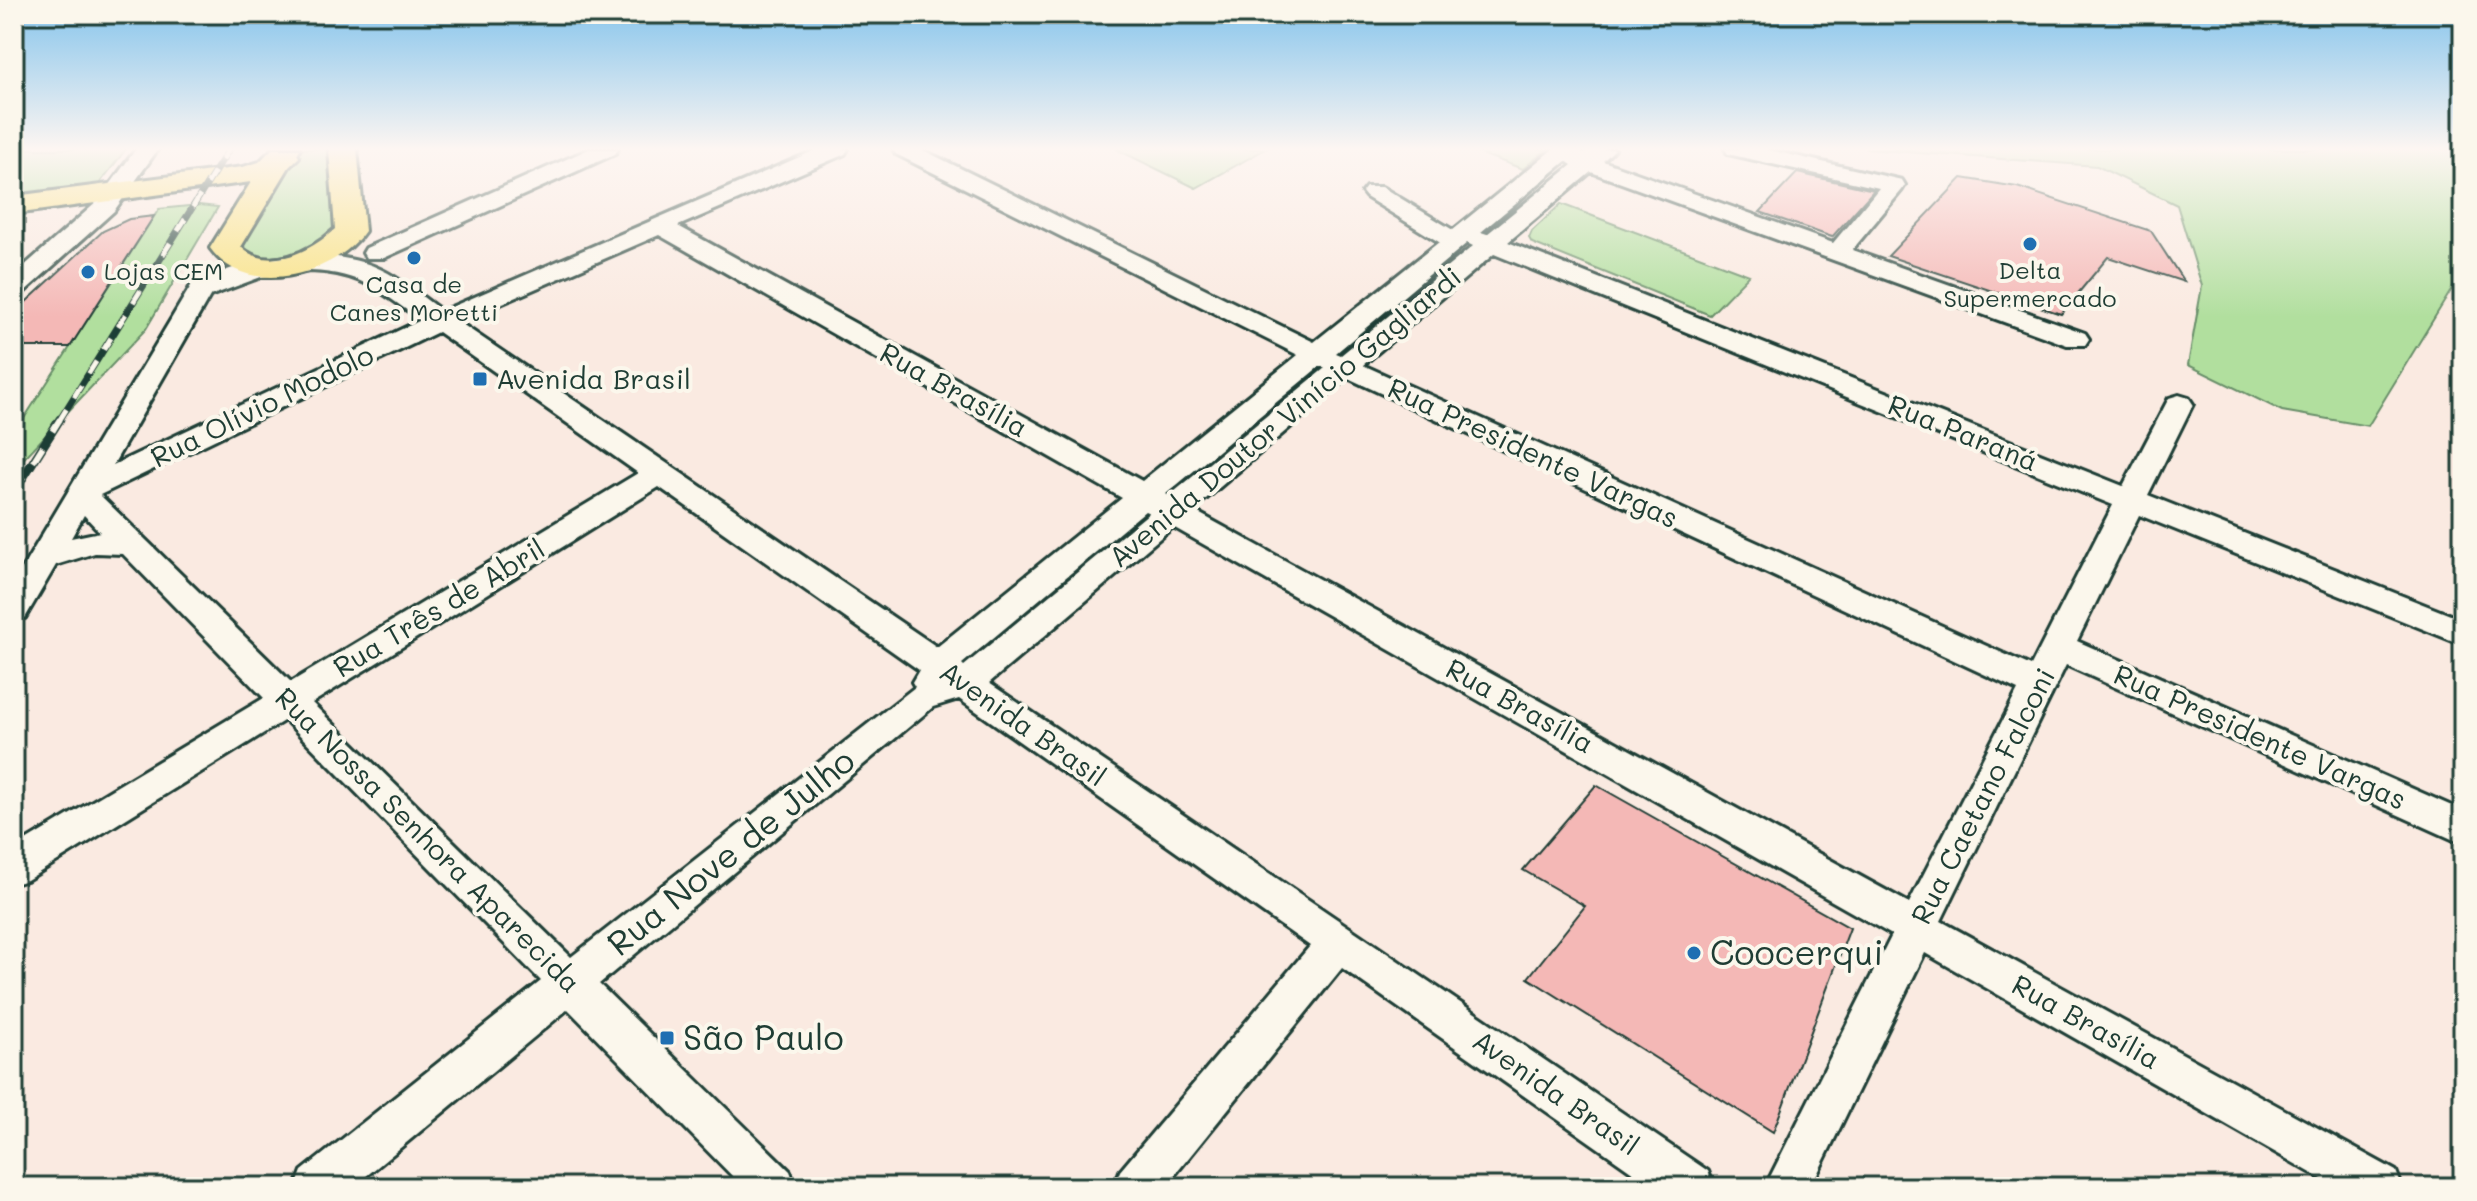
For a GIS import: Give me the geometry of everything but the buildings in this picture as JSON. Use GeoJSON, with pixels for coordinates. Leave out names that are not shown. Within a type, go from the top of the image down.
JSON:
{"type":"FeatureCollection","features":[{"type":"Feature","properties":{"kind":"main road"},"geometry":{"type":"LineString","coordinates":[[14,218],[80,205]]}},
{"type":"Feature","properties":{"kind":"main road"},"geometry":{"type":"LineString","coordinates":[[248,205],[250,207],[225,248],[234,260],[247,266],[285,266],[328,251],[350,231],[347,205]]}},
{"type":"Feature","properties":{"kind":"street"},"geometry":{"type":"LineString","coordinates":[[14,288],[104,205]]}},
{"type":"Feature","properties":{"kind":"street"},"geometry":{"type":"LineString","coordinates":[[200,291],[225,277],[285,266],[374,264],[493,205]]}},
{"type":"Feature","properties":{"kind":"street","name":"Rua Olívio Modolo"},"geometry":{"type":"LineString","coordinates":[[82,493],[440,321],[706,205]]}},
{"type":"Feature","properties":{"kind":"street","name":"Rua Presidente Vargas"},"geometry":{"type":"LineString","coordinates":[[1017,205],[1315,353],[2038,684]]}},
{"type":"Feature","properties":{"kind":"street","name":"Rua Paraná"},"geometry":{"type":"LineString","coordinates":[[1398,205],[1458,237],[1490,244],[2463,633]]}},
{"type":"Feature","properties":{"kind":"street","name":"Avenida Doutor Vinício Gagliardi"},"geometry":{"type":"LineString","coordinates":[[1157,503],[1315,353],[1458,237],[1505,205]]}},
{"type":"Feature","properties":{"kind":"street","name":"Avenida Doutor Vinício Gagliardi"},"geometry":{"type":"LineString","coordinates":[[941,682],[1157,503],[1345,366],[1490,244],[1529,205]]}},
{"type":"Feature","properties":{"kind":"street"},"geometry":{"type":"LineString","coordinates":[[1715,205],[1837,253],[2076,339]]}},
{"type":"Feature","properties":{"kind":"street"},"geometry":{"type":"LineString","coordinates":[[1837,253],[1877,205]]}},
{"type":"Feature","properties":{"kind":"street","name":"Rua Brasília"},"geometry":{"type":"LineString","coordinates":[[660,226],[2380,1187]]}},
{"type":"Feature","properties":{"kind":"street"},"geometry":{"type":"LineString","coordinates":[[350,231],[357,247],[374,264]]}},
{"type":"Feature","properties":{"kind":"street"},"geometry":{"type":"LineString","coordinates":[[14,610],[225,248]]}},
{"type":"Feature","properties":{"kind":"street","name":"Avenida Brasil"},"geometry":{"type":"LineString","coordinates":[[374,264],[440,321],[660,473],[941,682],[1338,942],[1692,1187]]}},
{"type":"Feature","properties":{"kind":"street","name":"Rua Caetano Falconi"},"geometry":{"type":"LineString","coordinates":[[1787,1187],[2179,404]]}},
{"type":"Feature","properties":{"kind":"street","name":"Rua Três de Abril"},"geometry":{"type":"LineString","coordinates":[[14,868],[660,473]]}},
{"type":"Feature","properties":{"kind":"street","name":"Rua Nossa Senhora Aparecida"},"geometry":{"type":"LineString","coordinates":[[82,493],[774,1187]]}},
{"type":"Feature","properties":{"kind":"street"},"geometry":{"type":"LineString","coordinates":[[45,557],[95,542],[132,544]]}},
{"type":"Feature","properties":{"kind":"street","name":"Rua Presidente Vargas"},"geometry":{"type":"LineString","coordinates":[[2058,647],[2463,828]]}},
{"type":"Feature","properties":{"kind":"street","name":"Rua Nove de Julho"},"geometry":{"type":"LineString","coordinates":[[318,1187],[941,682]]}},
{"type":"Feature","properties":{"kind":"street"},"geometry":{"type":"LineString","coordinates":[[1136,1187],[1338,942]]}},
{"type":"Feature","properties":{"kind":"green space"},"geometry":{"type":"Polygon","coordinates":[[[199,205],[218,207],[146,329],[14,469],[14,434],[159,209],[199,205]]]}},
{"type":"Feature","properties":{"kind":"green space"},"geometry":{"type":"Polygon","coordinates":[[[260,205],[338,205],[339,232],[294,259],[251,260],[237,243],[260,205]]]}},
{"type":"Feature","properties":{"kind":"green space"},"geometry":{"type":"Polygon","coordinates":[[[1560,205],[1564,205],[1749,275],[1710,315],[1532,243],[1529,238],[1532,231],[1560,205]]]}},
{"type":"Feature","properties":{"kind":"green space"},"geometry":{"type":"Polygon","coordinates":[[[2177,205],[2463,205],[2463,271],[2368,426],[2282,411],[2188,365],[2202,286],[2177,205]]]}},
{"type":"Feature","properties":{"kind":"railway"},"geometry":{"type":"LineString","coordinates":[[59,421],[194,205]]}},
{"type":"Feature","properties":{"kind":"railway"},"geometry":{"type":"LineString","coordinates":[[14,492],[60,419]]}},
{"type":"Feature","properties":{"kind":"place","name":"Delta Supermercado"},"geometry":{"type":"Point","coordinates":[2030,244]}},
{"type":"Feature","properties":{"kind":"place","name":"Casa de Canes Moretti"},"geometry":{"type":"Point","coordinates":[414,258]}},
{"type":"Feature","properties":{"kind":"place","name":"Lojas CEM"},"geometry":{"type":"Point","coordinates":[88,272]}},
{"type":"Feature","properties":{"kind":"place","name":"Avenida Brasil"},"geometry":{"type":"Point","coordinates":[480,379]}},
{"type":"Feature","properties":{"kind":"place","name":"Coocerqui"},"geometry":{"type":"Point","coordinates":[1694,953]}},
{"type":"Feature","properties":{"kind":"place","name":"São Paulo"},"geometry":{"type":"Point","coordinates":[667,1038]}}]}
